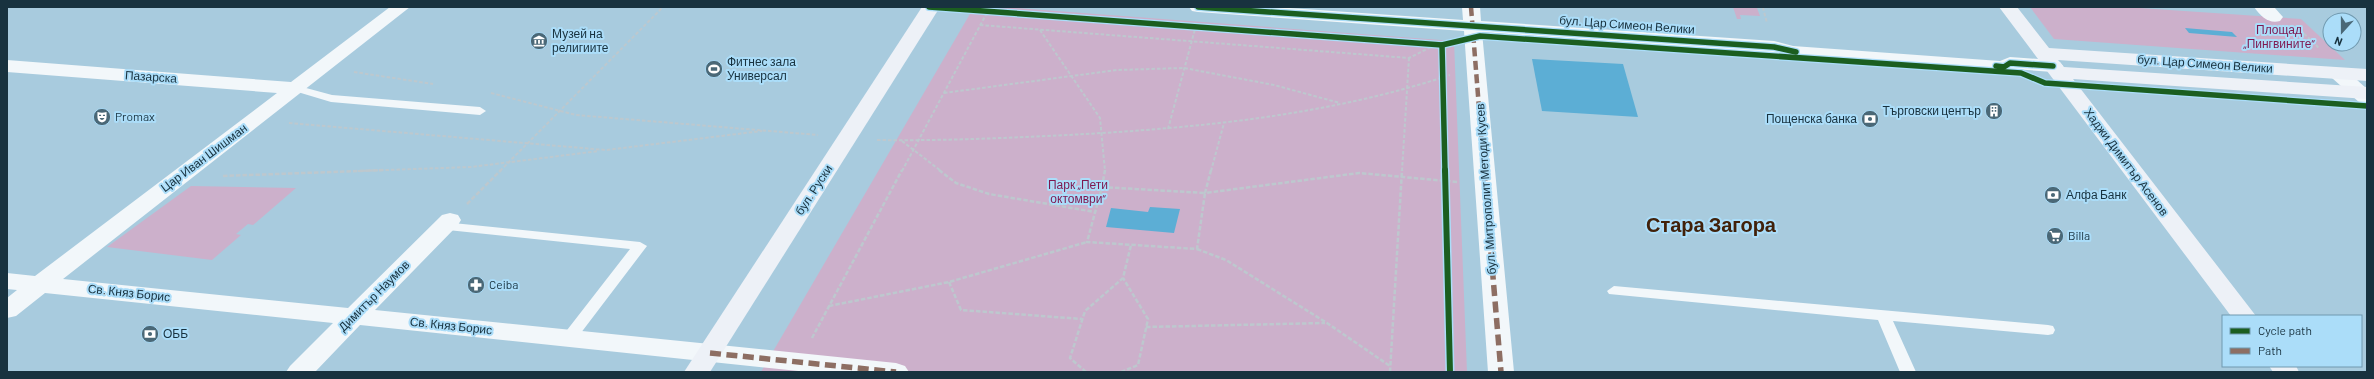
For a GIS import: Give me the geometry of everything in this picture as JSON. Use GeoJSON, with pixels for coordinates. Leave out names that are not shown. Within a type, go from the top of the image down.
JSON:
{"type":"FeatureCollection","features":[{"type":"Feature","properties":{"kind":"street","name":"Цар Иван Шишман"},"geometry":{"type":"LineString","coordinates":[[7,310],[401,7]]}},
{"type":"Feature","properties":{"kind":"street","name":"бул. Руски"},"geometry":{"type":"LineString","coordinates":[[703,362],[931,7]]}},
{"type":"Feature","properties":{"kind":"street","name":"бул. Цар Симеон Велики"},"geometry":{"type":"LineString","coordinates":[[1198,7],[1472,23],[1774,47],[1792,52],[2004,67],[2010,63],[2051,63],[2338,74]]}},
{"type":"Feature","properties":{"kind":"street","name":"Хаджи Димитър Асенов"},"geometry":{"type":"LineString","coordinates":[[2008,7],[2243,315]]}},
{"type":"Feature","properties":{"kind":"street","name":"бул. Митрополит Методи Кусев"},"geometry":{"type":"LineString","coordinates":[[1472,23],[1477,65],[1501,372]]}},
{"type":"Feature","properties":{"kind":"street","name":"бул. Цар Симеон Велики"},"geometry":{"type":"LineString","coordinates":[[2051,63],[2365,90]]}},
{"type":"Feature","properties":{"kind":"street","name":"Пазарска"},"geometry":{"type":"LineString","coordinates":[[7,66],[295,88]]}},
{"type":"Feature","properties":{"kind":"street"},"geometry":{"type":"LineString","coordinates":[[2338,74],[2365,90]]}},
{"type":"Feature","properties":{"kind":"street","name":"Димитър Наумов"},"geometry":{"type":"LineString","coordinates":[[299,372],[447,223]]}},
{"type":"Feature","properties":{"kind":"street","name":"Св. Княз Борис"},"geometry":{"type":"LineString","coordinates":[[7,281],[569,338],[703,362],[799,362],[896,372]]}},
{"type":"Feature","properties":{"kind":"lane"},"geometry":{"type":"LineString","coordinates":[[295,88],[331,98],[480,111]]}},
{"type":"Feature","properties":{"kind":"lane"},"geometry":{"type":"LineString","coordinates":[[447,223],[640,246],[569,338]]}},
{"type":"Feature","properties":{"kind":"lane"},"geometry":{"type":"LineString","coordinates":[[1614,291],[2048,330]]}},
{"type":"Feature","properties":{"kind":"lane"},"geometry":{"type":"LineString","coordinates":[[1883,315],[1908,372]]}},
{"type":"Feature","properties":{"kind":"path"},"geometry":{"type":"LineString","coordinates":[[447,223],[529,143],[663,7]]}},
{"type":"Feature","properties":{"kind":"path"},"geometry":{"type":"LineString","coordinates":[[799,362],[989,9]]}},
{"type":"Feature","properties":{"kind":"path"},"geometry":{"type":"LineString","coordinates":[[980,11],[989,9],[995,12]]}},
{"type":"Feature","properties":{"kind":"path"},"geometry":{"type":"LineString","coordinates":[[2269,12],[2296,26],[2324,53],[2338,74]]}},
{"type":"Feature","properties":{"kind":"path"},"geometry":{"type":"LineString","coordinates":[[1420,44],[1442,45],[1472,23]]}},
{"type":"Feature","properties":{"kind":"path"},"geometry":{"type":"LineString","coordinates":[[980,25],[1409,58],[1390,372]]}},
{"type":"Feature","properties":{"kind":"path"},"geometry":{"type":"LineString","coordinates":[[1188,26],[1203,28]]}},
{"type":"Feature","properties":{"kind":"path"},"geometry":{"type":"LineString","coordinates":[[1168,129],[1195,27]]}},
{"type":"Feature","properties":{"kind":"path"},"geometry":{"type":"LineString","coordinates":[[1040,29],[1100,118],[1105,175],[1087,242]]}},
{"type":"Feature","properties":{"kind":"path"},"geometry":{"type":"LineString","coordinates":[[488,93],[576,115],[769,130],[848,138],[902,141],[1102,133],[1224,124],[1342,103],[1407,89],[1477,65]]}},
{"type":"Feature","properties":{"kind":"path"},"geometry":{"type":"LineString","coordinates":[[322,68],[434,84]]}},
{"type":"Feature","properties":{"kind":"path"},"geometry":{"type":"LineString","coordinates":[[944,93],[1117,70],[1184,68],[1274,85],[1342,103]]}},
{"type":"Feature","properties":{"kind":"path"},"geometry":{"type":"LineString","coordinates":[[1443,69],[1444,85]]}},
{"type":"Feature","properties":{"kind":"path"},"geometry":{"type":"LineString","coordinates":[[285,123],[606,150]]}},
{"type":"Feature","properties":{"kind":"path"},"geometry":{"type":"LineString","coordinates":[[1197,249],[1205,193],[1224,124]]}},
{"type":"Feature","properties":{"kind":"path"},"geometry":{"type":"LineString","coordinates":[[180,177],[471,167],[769,130]]}},
{"type":"Feature","properties":{"kind":"path"},"geometry":{"type":"LineString","coordinates":[[902,141],[956,183],[988,194],[1095,212]]}},
{"type":"Feature","properties":{"kind":"path"},"geometry":{"type":"LineString","coordinates":[[1102,187],[1205,193],[1359,173],[1486,186]]}},
{"type":"Feature","properties":{"kind":"path"},"geometry":{"type":"LineString","coordinates":[[1446,173],[1446,189]]}},
{"type":"Feature","properties":{"kind":"path"},"geometry":{"type":"LineString","coordinates":[[829,306],[949,282],[1087,242],[1197,249],[1226,260],[1327,323],[1390,366]]}},
{"type":"Feature","properties":{"kind":"path"},"geometry":{"type":"LineString","coordinates":[[1086,372],[1070,358],[1082,319],[1085,311],[1123,278],[1131,245]]}},
{"type":"Feature","properties":{"kind":"path"},"geometry":{"type":"LineString","coordinates":[[1121,372],[1138,365],[1148,319],[1123,278]]}},
{"type":"Feature","properties":{"kind":"path"},"geometry":{"type":"LineString","coordinates":[[949,282],[961,310],[1082,319]]}},
{"type":"Feature","properties":{"kind":"path"},"geometry":{"type":"LineString","coordinates":[[1146,327],[1327,323]]}},
{"type":"Feature","properties":{"kind":"green space","name":"Парк „Пети октомври“"},"geometry":{"type":"Polygon","coordinates":[[[974,7],[1002,7],[1454,41],[1467,372],[761,372],[974,7]]]}},
{"type":"Feature","properties":{"kind":"green space"},"geometry":{"type":"Polygon","coordinates":[[[1733,7],[1757,8],[1760,16],[1740,15],[1741,19],[1737,19],[1733,7]]]}},
{"type":"Feature","properties":{"kind":"green space","name":"Площад „Пингвините“"},"geometry":{"type":"Polygon","coordinates":[[[2030,7],[2125,7],[2301,19],[2322,39],[2322,52],[2336,52],[2345,60],[2054,39],[2030,7]]]}},
{"type":"Feature","properties":{"kind":"green space"},"geometry":{"type":"Polygon","coordinates":[[[191,186],[296,188],[253,225],[248,224],[236,234],[241,235],[212,260],[107,247],[191,186]]]}},
{"type":"Feature","properties":{"kind":"water"},"geometry":{"type":"Polygon","coordinates":[[[2185,28],[2232,32],[2237,37],[2189,33],[2185,28]]]}},
{"type":"Feature","properties":{"kind":"water"},"geometry":{"type":"Polygon","coordinates":[[[1532,59],[1623,64],[1638,117],[1542,111],[1532,59]]]}},
{"type":"Feature","properties":{"kind":"water"},"geometry":{"type":"Polygon","coordinates":[[[1150,207],[1180,209],[1174,233],[1106,227],[1111,208],[1148,212],[1150,207]]]}},
{"type":"Feature","properties":{"kind":"marked path"},"geometry":{"type":"LineString","coordinates":[[1471,7],[1501,372]]}},
{"type":"Feature","properties":{"kind":"marked path"},"geometry":{"type":"LineString","coordinates":[[710,353],[896,372]]}},
{"type":"Feature","properties":{"kind":"cycle path"},"geometry":{"type":"LineString","coordinates":[[929,7],[1442,45],[1480,36],[2021,73],[2045,83],[2367,106]]}},
{"type":"Feature","properties":{"kind":"cycle path"},"geometry":{"type":"LineString","coordinates":[[1198,7],[1774,47],[1796,52]]}},
{"type":"Feature","properties":{"kind":"cycle path"},"geometry":{"type":"LineString","coordinates":[[1442,45],[1450,372]]}},
{"type":"Feature","properties":{"kind":"cycle path"},"geometry":{"type":"LineString","coordinates":[[1996,66],[2004,67],[2010,63],[2053,66]]}},
{"type":"Feature","properties":{"kind":"place","name":"Музей на религиите"},"geometry":{"type":"Point","coordinates":[539,41]}},
{"type":"Feature","properties":{"kind":"place","name":"Фитнес зала Универсал"},"geometry":{"type":"Point","coordinates":[714,69]}},
{"type":"Feature","properties":{"kind":"place","name":"Търговски център"},"geometry":{"type":"Point","coordinates":[1994,111]}},
{"type":"Feature","properties":{"kind":"place","name":"Promax"},"geometry":{"type":"Point","coordinates":[102,117]}},
{"type":"Feature","properties":{"kind":"place","name":"Пощенска банка"},"geometry":{"type":"Point","coordinates":[1870,119]}},
{"type":"Feature","properties":{"kind":"place","name":"Алфа Банк"},"geometry":{"type":"Point","coordinates":[2053,195]}},
{"type":"Feature","properties":{"kind":"place","name":"Billa"},"geometry":{"type":"Point","coordinates":[2055,236]}},
{"type":"Feature","properties":{"kind":"place","name":"Ceiba"},"geometry":{"type":"Point","coordinates":[476,285]}},
{"type":"Feature","properties":{"kind":"place","name":"ОББ"},"geometry":{"type":"Point","coordinates":[150,334]}},
{"type":"Feature","properties":{"kind":"district","name":"Стара Загора"},"geometry":{"type":"Point","coordinates":[1711,225]}}]}
